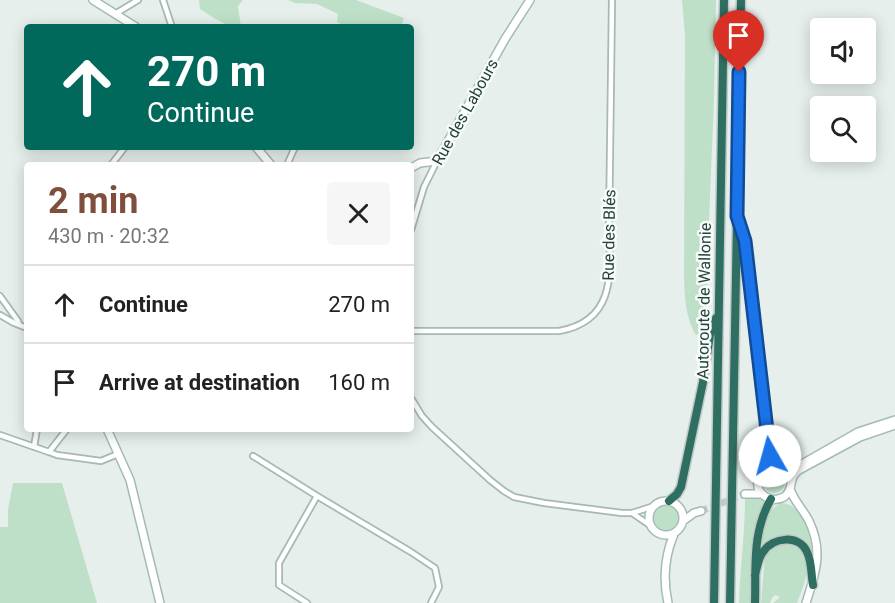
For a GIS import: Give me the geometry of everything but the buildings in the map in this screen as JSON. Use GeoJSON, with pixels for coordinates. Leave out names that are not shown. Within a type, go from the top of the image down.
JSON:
{"type":"FeatureCollection","features":[{"type":"Feature","properties":{"kind":"highway","name":"Autoroute de Wallonie"},"geometry":{"type":"LineString","coordinates":[[714,603],[724,0]]}},
{"type":"Feature","properties":{"kind":"highway","name":"Autoroute de Wallonie"},"geometry":{"type":"LineString","coordinates":[[730,603],[741,0]]}},
{"type":"Feature","properties":{"kind":"highway"},"geometry":{"type":"LineString","coordinates":[[737,216],[745,241],[770,456],[776,466]]}},
{"type":"Feature","properties":{"kind":"highway"},"geometry":{"type":"LineString","coordinates":[[669,501],[681,487],[703,382],[710,335],[719,309]]}},
{"type":"Feature","properties":{"kind":"highway"},"geometry":{"type":"LineString","coordinates":[[755,603],[756,544],[764,512],[775,499]]}},
{"type":"Feature","properties":{"kind":"highway"},"geometry":{"type":"LineString","coordinates":[[755,575],[763,552],[775,542],[789,539],[806,549],[811,562],[810,573],[813,585]]}},
{"type":"Feature","properties":{"kind":"street"},"geometry":{"type":"LineString","coordinates":[[93,0],[131,24]]}},
{"type":"Feature","properties":{"kind":"street"},"geometry":{"type":"LineString","coordinates":[[115,14],[138,0]]}},
{"type":"Feature","properties":{"kind":"street"},"geometry":{"type":"LineString","coordinates":[[163,0],[171,24]]}},
{"type":"Feature","properties":{"kind":"street","name":"Rue des Labours"},"geometry":{"type":"LineString","coordinates":[[414,220],[424,187],[505,39],[530,0]]}},
{"type":"Feature","properties":{"kind":"street","name":"Rue des Blés"},"geometry":{"type":"LineString","coordinates":[[414,331],[559,331],[581,324],[593,315],[602,303],[608,291],[610,257],[612,0]]}},
{"type":"Feature","properties":{"kind":"street"},"geometry":{"type":"LineString","coordinates":[[113,162],[123,150]]}},
{"type":"Feature","properties":{"kind":"street"},"geometry":{"type":"LineString","coordinates":[[258,150],[268,162]]}},
{"type":"Feature","properties":{"kind":"street"},"geometry":{"type":"LineString","coordinates":[[414,166],[420,163],[438,161]]}},
{"type":"Feature","properties":{"kind":"street"},"geometry":{"type":"LineString","coordinates":[[0,296],[19,324]]}},
{"type":"Feature","properties":{"kind":"street"},"geometry":{"type":"LineString","coordinates":[[0,315],[24,326]]}},
{"type":"Feature","properties":{"kind":"street"},"geometry":{"type":"LineString","coordinates":[[414,403],[432,427],[490,480],[514,497],[554,505],[632,513],[658,503],[669,501],[674,503],[682,511],[683,521],[668,548],[666,583],[668,603]]}},
{"type":"Feature","properties":{"kind":"street"},"geometry":{"type":"LineString","coordinates":[[762,494],[758,478],[765,469],[776,466],[792,470],[855,434],[895,420]]}},
{"type":"Feature","properties":{"kind":"street"},"geometry":{"type":"LineString","coordinates":[[806,603],[813,585],[817,562],[815,541],[809,521],[796,505],[790,489],[794,473],[860,437],[895,425]]}},
{"type":"Feature","properties":{"kind":"street"},"geometry":{"type":"LineString","coordinates":[[34,447],[36,432]]}},
{"type":"Feature","properties":{"kind":"street"},"geometry":{"type":"LineString","coordinates":[[50,452],[65,432]]}},
{"type":"Feature","properties":{"kind":"street"},"geometry":{"type":"LineString","coordinates":[[108,432],[130,480],[160,603]]}},
{"type":"Feature","properties":{"kind":"street"},"geometry":{"type":"LineString","coordinates":[[0,435],[57,455],[100,461],[118,454]]}},
{"type":"Feature","properties":{"kind":"street"},"geometry":{"type":"LineString","coordinates":[[253,456],[435,568],[439,587],[431,603]]}},
{"type":"Feature","properties":{"kind":"street"},"geometry":{"type":"LineString","coordinates":[[786,470],[791,479]]}},
{"type":"Feature","properties":{"kind":"street"},"geometry":{"type":"LineString","coordinates":[[758,484],[745,494],[762,494],[796,505]]}},
{"type":"Feature","properties":{"kind":"street"},"geometry":{"type":"LineString","coordinates":[[775,499],[785,495],[790,489]]}},
{"type":"Feature","properties":{"kind":"street"},"geometry":{"type":"LineString","coordinates":[[307,603],[279,585],[279,563],[318,496]]}},
{"type":"Feature","properties":{"kind":"street"},"geometry":{"type":"LineString","coordinates":[[651,526],[649,516],[654,506]]}},
{"type":"Feature","properties":{"kind":"street"},"geometry":{"type":"LineString","coordinates":[[682,511],[698,512],[683,521]]}},
{"type":"Feature","properties":{"kind":"street"},"geometry":{"type":"LineString","coordinates":[[632,513],[651,526],[668,548]]}},
{"type":"Feature","properties":{"kind":"street"},"geometry":{"type":"LineString","coordinates":[[659,534],[674,534]]}},
{"type":"Feature","properties":{"kind":"green space"},"geometry":{"type":"Polygon","coordinates":[[[199,0],[243,0],[238,6],[241,24],[224,23],[200,9],[199,0]]]}},
{"type":"Feature","properties":{"kind":"green space"},"geometry":{"type":"Polygon","coordinates":[[[288,0],[356,0],[404,18],[402,24],[341,24],[337,22],[338,14],[317,4],[295,3],[288,0]]]}},
{"type":"Feature","properties":{"kind":"green space"},"geometry":{"type":"Polygon","coordinates":[[[682,0],[716,0],[704,337],[695,334],[687,313],[685,293],[685,36],[682,0]]]}},
{"type":"Feature","properties":{"kind":"green space"},"geometry":{"type":"Polygon","coordinates":[[[774,471],[782,474],[785,482],[782,490],[774,493],[766,490],[763,482],[766,474],[774,471]]]}},
{"type":"Feature","properties":{"kind":"green space"},"geometry":{"type":"Polygon","coordinates":[[[13,483],[62,483],[97,603],[0,603],[0,527],[8,527],[8,509],[13,483]]]}},
{"type":"Feature","properties":{"kind":"green space"},"geometry":{"type":"Polygon","coordinates":[[[758,498],[764,501],[758,523],[752,603],[739,603],[745,499],[758,498]]]}},
{"type":"Feature","properties":{"kind":"green space"},"geometry":{"type":"Polygon","coordinates":[[[782,503],[790,505],[801,515],[808,530],[813,553],[811,554],[801,541],[761,548],[768,516],[771,510],[782,503]]]}},
{"type":"Feature","properties":{"kind":"green space"},"geometry":{"type":"Polygon","coordinates":[[[666,506],[674,510],[678,518],[674,526],[666,530],[658,526],[654,518],[658,510],[666,506]]]}},
{"type":"Feature","properties":{"kind":"green space"},"geometry":{"type":"Polygon","coordinates":[[[790,543],[799,548],[807,561],[806,578],[797,603],[773,603],[780,597],[775,595],[770,603],[761,603],[765,554],[777,545],[790,543]]]}},
{"type":"Feature","properties":{"kind":"tunnel"},"geometry":{"type":"LineString","coordinates":[[701,511],[745,494]]}},
{"type":"Feature","properties":{"kind":"route"},"geometry":{"type":"LineString","coordinates":[[739,72],[737,216],[745,241],[770,456]]}}]}
